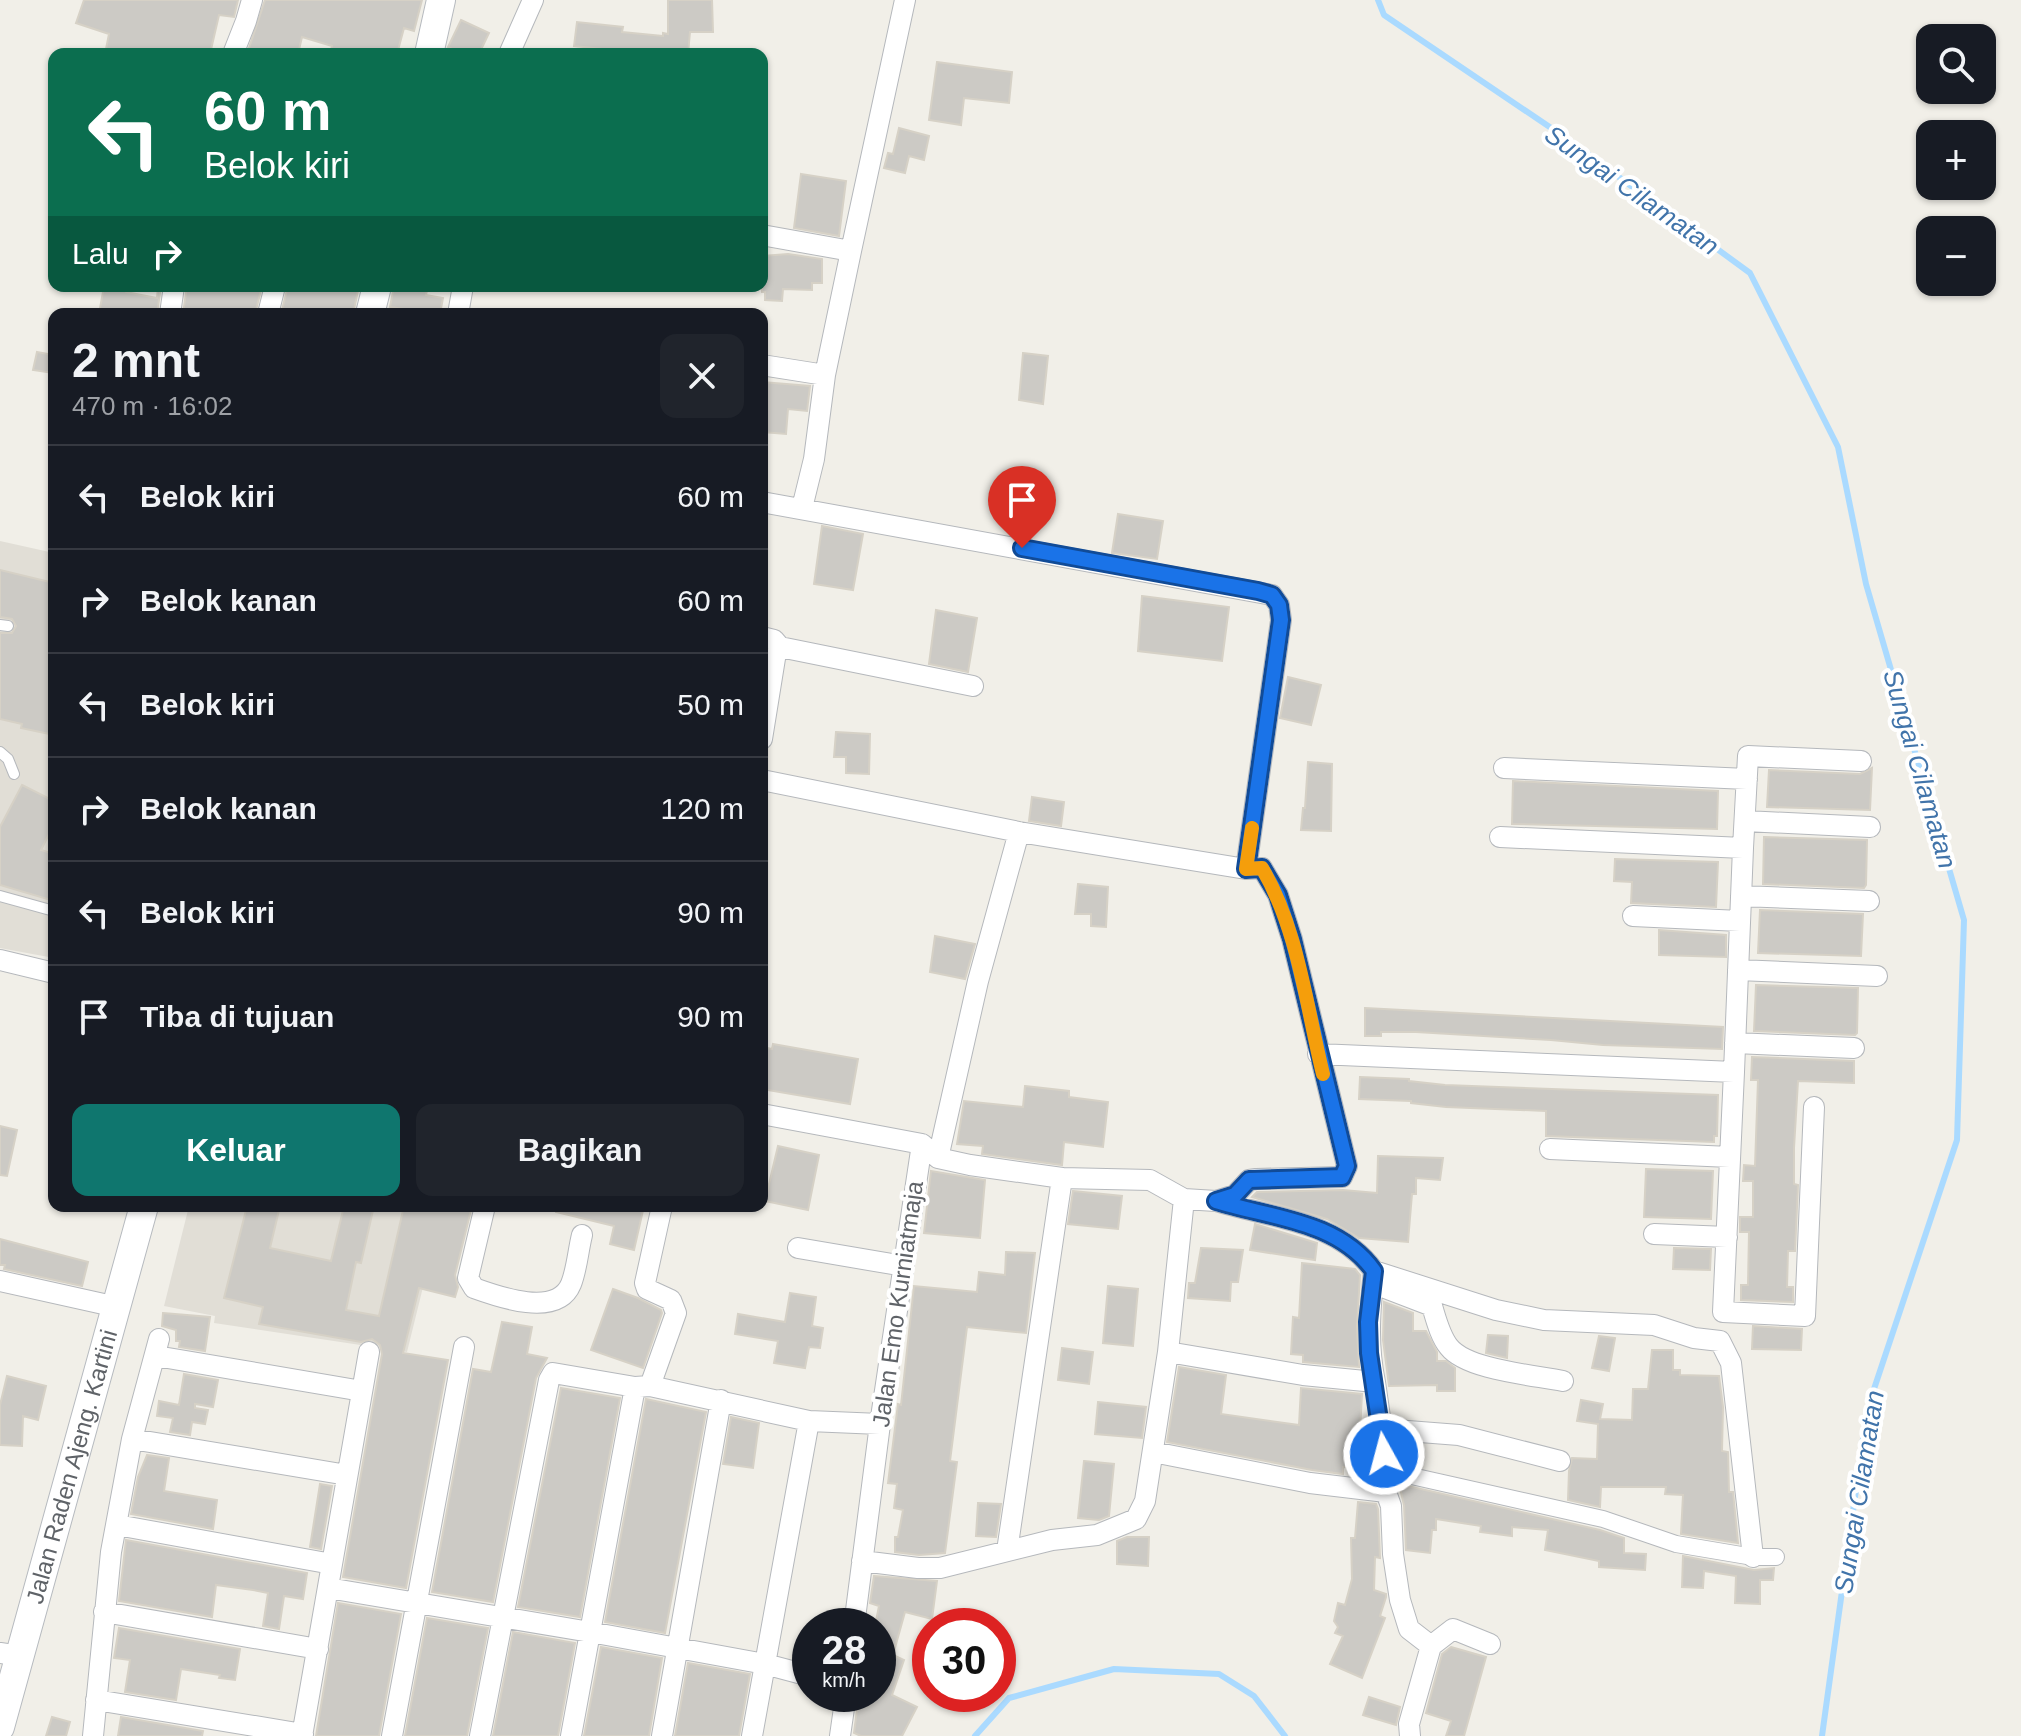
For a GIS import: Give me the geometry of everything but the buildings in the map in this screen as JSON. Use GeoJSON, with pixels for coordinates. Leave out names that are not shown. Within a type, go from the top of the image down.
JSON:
{"type":"FeatureCollection","features":[{"type":"Feature","properties":{"kind":"main road"},"geometry":{"type":"LineString","coordinates":[[430,48],[441,0]]}},
{"type":"Feature","properties":{"kind":"main road","name":"Jalan Raden Ajeng. Kartini"},"geometry":{"type":"LineString","coordinates":[[0,1727],[10,1655],[117,1307],[142,1212]]}},
{"type":"Feature","properties":{"kind":"street"},"geometry":{"type":"LineString","coordinates":[[235,48],[252,0]]}},
{"type":"Feature","properties":{"kind":"street"},"geometry":{"type":"LineString","coordinates":[[516,48],[533,0]]}},
{"type":"Feature","properties":{"kind":"street"},"geometry":{"type":"LineString","coordinates":[[802,508],[814,459],[825,375],[905,0]]}},
{"type":"Feature","properties":{"kind":"street"},"geometry":{"type":"LineString","coordinates":[[768,236],[851,251]]}},
{"type":"Feature","properties":{"kind":"street"},"geometry":{"type":"LineString","coordinates":[[768,366],[825,375]]}},
{"type":"Feature","properties":{"kind":"street"},"geometry":{"type":"LineString","coordinates":[[768,503],[1272,595],[1279,605],[1281,620],[1246,869]]}},
{"type":"Feature","properties":{"kind":"street"},"geometry":{"type":"LineString","coordinates":[[768,638],[780,647],[973,686]]}},
{"type":"Feature","properties":{"kind":"street"},"geometry":{"type":"LineString","coordinates":[[768,702],[777,646],[780,647]]}},
{"type":"Feature","properties":{"kind":"street"},"geometry":{"type":"LineString","coordinates":[[1814,1107],[1805,1316],[1723,1312],[1748,756],[1861,761]]}},
{"type":"Feature","properties":{"kind":"street"},"geometry":{"type":"LineString","coordinates":[[1504,768],[1747,779]]}},
{"type":"Feature","properties":{"kind":"street"},"geometry":{"type":"LineString","coordinates":[[768,781],[1019,832],[1246,869],[1262,868],[1278,895],[1292,939],[1347,1166],[1342,1177],[1249,1180],[1235,1195],[1216,1201]]}},
{"type":"Feature","properties":{"kind":"street"},"geometry":{"type":"LineString","coordinates":[[1745,821],[1870,827]]}},
{"type":"Feature","properties":{"kind":"street"},"geometry":{"type":"LineString","coordinates":[[938,1158],[978,981],[1019,832]]}},
{"type":"Feature","properties":{"kind":"street"},"geometry":{"type":"LineString","coordinates":[[1500,837],[1743,848]]}},
{"type":"Feature","properties":{"kind":"street"},"geometry":{"type":"LineString","coordinates":[[1741,896],[1869,901]]}},
{"type":"Feature","properties":{"kind":"street"},"geometry":{"type":"LineString","coordinates":[[1633,916],[1740,921]]}},
{"type":"Feature","properties":{"kind":"street"},"geometry":{"type":"LineString","coordinates":[[0,960],[48,972]]}},
{"type":"Feature","properties":{"kind":"street"},"geometry":{"type":"LineString","coordinates":[[1738,970],[1877,976]]}},
{"type":"Feature","properties":{"kind":"street"},"geometry":{"type":"LineString","coordinates":[[1735,1043],[1854,1048]]}},
{"type":"Feature","properties":{"kind":"street"},"geometry":{"type":"LineString","coordinates":[[1318,1054],[1734,1072]]}},
{"type":"Feature","properties":{"kind":"street"},"geometry":{"type":"LineString","coordinates":[[768,1115],[922,1144],[938,1158],[1062,1178],[1150,1180],[1184,1199],[1216,1201],[1300,1221],[1332,1235],[1365,1257],[1385,1288],[1432,1306],[1447,1345],[1457,1355],[1480,1364],[1563,1381]]}},
{"type":"Feature","properties":{"kind":"street","name":"Jalan Emo Kurniatmaja"},"geometry":{"type":"LineString","coordinates":[[856,1608],[922,1144]]}},
{"type":"Feature","properties":{"kind":"street"},"geometry":{"type":"LineString","coordinates":[[1550,1149],[1730,1157]]}},
{"type":"Feature","properties":{"kind":"street"},"geometry":{"type":"LineString","coordinates":[[1007,1551],[1062,1178]]}},
{"type":"Feature","properties":{"kind":"street"},"geometry":{"type":"LineString","coordinates":[[862,1561],[940,1568],[1052,1540],[1097,1535],[1136,1519],[1145,1501],[1168,1352],[1184,1199]]}},
{"type":"Feature","properties":{"kind":"street"},"geometry":{"type":"LineString","coordinates":[[484,1212],[468,1278],[474,1288],[486,1292],[542,1304],[561,1297],[570,1286],[582,1235]]}},
{"type":"Feature","properties":{"kind":"street"},"geometry":{"type":"LineString","coordinates":[[571,1736],[642,1386],[676,1313],[667,1296],[647,1289],[645,1283],[661,1212]]}},
{"type":"Feature","properties":{"kind":"street"},"geometry":{"type":"LineString","coordinates":[[1654,1234],[1727,1237]]}},
{"type":"Feature","properties":{"kind":"street"},"geometry":{"type":"LineString","coordinates":[[798,1248],[904,1266]]}},
{"type":"Feature","properties":{"kind":"street"},"geometry":{"type":"LineString","coordinates":[[1374,1271],[1368,1322],[1369,1353],[1382,1429],[1393,1554],[1400,1600],[1409,1629],[1431,1646]]}},
{"type":"Feature","properties":{"kind":"street"},"geometry":{"type":"LineString","coordinates":[[1374,1271],[1496,1310],[1544,1320],[1654,1325],[1694,1338],[1720,1341],[1731,1363],[1753,1557]]}},
{"type":"Feature","properties":{"kind":"street"},"geometry":{"type":"LineString","coordinates":[[0,1281],[117,1307]]}},
{"type":"Feature","properties":{"kind":"street"},"geometry":{"type":"LineString","coordinates":[[392,1736],[464,1347]]}},
{"type":"Feature","properties":{"kind":"street"},"geometry":{"type":"LineString","coordinates":[[93,1736],[104,1612],[117,1525],[132,1439],[157,1348],[362,1391]]}},
{"type":"Feature","properties":{"kind":"street"},"geometry":{"type":"LineString","coordinates":[[96,1700],[302,1735],[369,1352]]}},
{"type":"Feature","properties":{"kind":"street"},"geometry":{"type":"LineString","coordinates":[[1168,1352],[1303,1375],[1375,1382]]}},
{"type":"Feature","properties":{"kind":"street"},"geometry":{"type":"LineString","coordinates":[[480,1736],[549,1380],[553,1373],[721,1400],[809,1421],[880,1424]]}},
{"type":"Feature","properties":{"kind":"street"},"geometry":{"type":"LineString","coordinates":[[662,1736],[721,1400]]}},
{"type":"Feature","properties":{"kind":"street"},"geometry":{"type":"LineString","coordinates":[[752,1736],[809,1421]]}},
{"type":"Feature","properties":{"kind":"street"},"geometry":{"type":"LineString","coordinates":[[1382,1429],[1459,1435],[1560,1461]]}},
{"type":"Feature","properties":{"kind":"street"},"geometry":{"type":"LineString","coordinates":[[132,1439],[347,1475]]}},
{"type":"Feature","properties":{"kind":"street"},"geometry":{"type":"LineString","coordinates":[[1153,1452],[1310,1483],[1386,1492]]}},
{"type":"Feature","properties":{"kind":"street"},"geometry":{"type":"LineString","coordinates":[[1385,1470],[1603,1519],[1676,1544],[1753,1557],[1776,1557]]}},
{"type":"Feature","properties":{"kind":"street"},"geometry":{"type":"LineString","coordinates":[[117,1525],[332,1564]]}},
{"type":"Feature","properties":{"kind":"street"},"geometry":{"type":"LineString","coordinates":[[328,1588],[590,1632],[792,1671]]}},
{"type":"Feature","properties":{"kind":"street"},"geometry":{"type":"LineString","coordinates":[[104,1612],[318,1649]]}},
{"type":"Feature","properties":{"kind":"street"},"geometry":{"type":"LineString","coordinates":[[1410,1736],[1409,1724],[1431,1646],[1453,1629],[1490,1644]]}},
{"type":"Feature","properties":{"kind":"street"},"geometry":{"type":"LineString","coordinates":[[840,1736],[843,1712]]}},
{"type":"Feature","properties":{"kind":"lane"},"geometry":{"type":"LineString","coordinates":[[0,752],[8,759],[14,774]]}},
{"type":"Feature","properties":{"kind":"lane"},"geometry":{"type":"LineString","coordinates":[[0,896],[48,909]]}},
{"type":"Feature","properties":{"kind":"shaded area"},"geometry":{"type":"Polygon","coordinates":[[[0,541],[48,552],[48,957],[0,948],[0,541]]]}},
{"type":"Feature","properties":{"kind":"shaded area"},"geometry":{"type":"Polygon","coordinates":[[[188,1212],[442,1212],[407,1352],[214,1323],[215,1316],[164,1306],[188,1212]]]}},
{"type":"Feature","properties":{"kind":"waterway","name":"Sungai Cilamatan"},"geometry":{"type":"LineString","coordinates":[[1378,0],[1384,15],[1560,134],[1750,273],[1838,447],[1866,584],[1964,920],[1957,1140],[1867,1410],[1822,1736]]}},
{"type":"Feature","properties":{"kind":"waterway"},"geometry":{"type":"LineString","coordinates":[[975,1736],[1009,1698],[1114,1669],[1219,1674],[1254,1696],[1285,1736]]}},
{"type":"Feature","properties":{"kind":"slow traffic"},"geometry":{"type":"LineString","coordinates":[[1252,828],[1246,869],[1262,868],[1278,895],[1292,939],[1323,1074]]}},
{"type":"Feature","properties":{"kind":"route"},"geometry":{"type":"LineString","coordinates":[[1022,548],[1258,591],[1272,595],[1279,605],[1281,620],[1246,869],[1262,868],[1278,895],[1292,939],[1347,1166],[1342,1177],[1249,1180],[1235,1195],[1216,1201],[1300,1221],[1332,1235],[1365,1257],[1374,1271],[1368,1322],[1369,1353],[1384,1454]]}}]}
